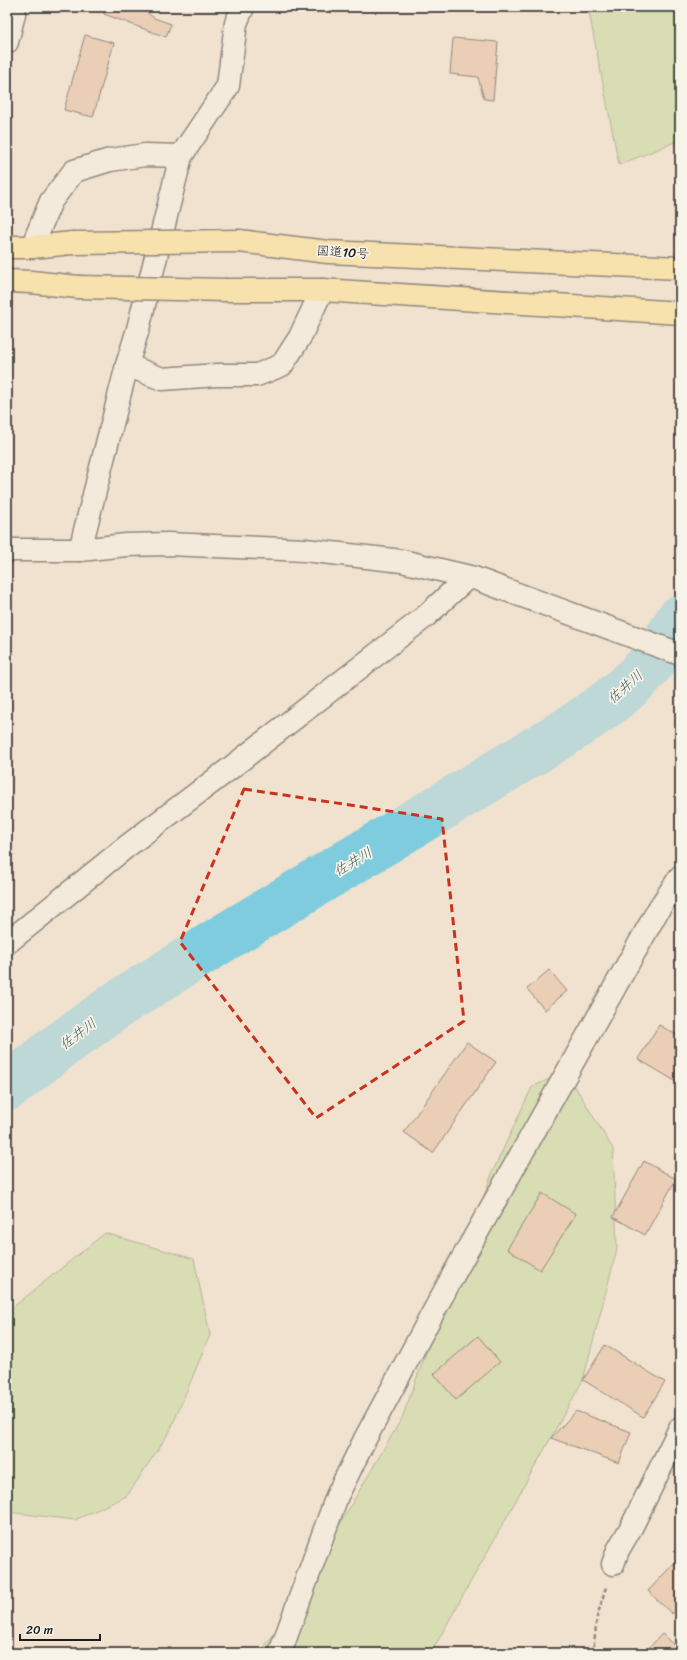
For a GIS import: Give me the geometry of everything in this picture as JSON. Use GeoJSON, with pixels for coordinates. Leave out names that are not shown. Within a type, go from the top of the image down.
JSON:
{"type":"FeatureCollection","features":[{"type":"Feature","properties":{"kind":"highway","name":"国道10号"},"geometry":{"type":"LineString","coordinates":[[7,246],[32,247],[73,243],[239,241],[328,252],[680,268]]}},
{"type":"Feature","properties":{"kind":"highway"},"geometry":{"type":"LineString","coordinates":[[7,281],[78,287],[322,290],[680,313]]}},
{"type":"Feature","properties":{"kind":"street"},"geometry":{"type":"LineString","coordinates":[[7,42],[14,14],[14,7]]}},
{"type":"Feature","properties":{"kind":"street"},"geometry":{"type":"LineString","coordinates":[[80,550],[140,321],[181,156],[228,86],[236,23],[243,7]]}},
{"type":"Feature","properties":{"kind":"street"},"geometry":{"type":"LineString","coordinates":[[32,247],[51,201],[74,171],[110,160],[145,155],[181,156]]}},
{"type":"Feature","properties":{"kind":"street"},"geometry":{"type":"LineString","coordinates":[[128,365],[162,379],[217,375],[257,375],[282,366],[300,337],[322,290]]}},
{"type":"Feature","properties":{"kind":"street"},"geometry":{"type":"LineString","coordinates":[[7,550],[80,550],[126,545],[168,544],[305,550],[402,561],[468,576],[680,654]]}},
{"type":"Feature","properties":{"kind":"street"},"geometry":{"type":"LineString","coordinates":[[7,943],[126,847],[414,626],[468,576]]}},
{"type":"Feature","properties":{"kind":"street"},"geometry":{"type":"LineString","coordinates":[[280,1653],[337,1496],[365,1439],[456,1270],[544,1112],[658,910],[680,877]]}},
{"type":"Feature","properties":{"kind":"street"},"geometry":{"type":"LineString","coordinates":[[613,1564],[618,1550],[680,1428]]}},
{"type":"Feature","properties":{"kind":"path"},"geometry":{"type":"LineString","coordinates":[[592,1653],[597,1617],[613,1564]]}},
{"type":"Feature","properties":{"kind":"highlighted area"},"geometry":{"type":"Polygon","coordinates":[[[244,789],[442,819],[464,1021],[316,1118],[180,942],[244,789]]]}},
{"type":"Feature","properties":{"kind":"green space"},"geometry":{"type":"Polygon","coordinates":[[[588,7],[680,7],[680,140],[619,165],[588,7]]]}},
{"type":"Feature","properties":{"kind":"green space"},"geometry":{"type":"Polygon","coordinates":[[[556,1076],[576,1088],[613,1149],[617,1249],[583,1380],[431,1653],[260,1653],[283,1621],[402,1418],[493,1171],[532,1087],[556,1076]]]}},
{"type":"Feature","properties":{"kind":"green space"},"geometry":{"type":"Polygon","coordinates":[[[105,1233],[194,1259],[210,1335],[170,1431],[127,1496],[75,1520],[7,1512],[7,1312],[105,1233]]]}},
{"type":"Feature","properties":{"kind":"building"},"geometry":{"type":"Polygon","coordinates":[[[104,7],[140,7],[154,18],[171,24],[166,37],[104,14],[104,7]]]}},
{"type":"Feature","properties":{"kind":"building"},"geometry":{"type":"Polygon","coordinates":[[[85,35],[114,43],[93,117],[64,110],[85,35]]]}},
{"type":"Feature","properties":{"kind":"building"},"geometry":{"type":"Polygon","coordinates":[[[453,38],[498,42],[493,100],[484,99],[478,77],[450,74],[453,38]]]}},
{"type":"Feature","properties":{"kind":"building"},"geometry":{"type":"Polygon","coordinates":[[[549,970],[567,991],[545,1010],[527,989],[549,970]]]}},
{"type":"Feature","properties":{"kind":"building"},"geometry":{"type":"Polygon","coordinates":[[[659,1025],[680,1037],[680,1084],[638,1059],[659,1025]]]}},
{"type":"Feature","properties":{"kind":"building"},"geometry":{"type":"Polygon","coordinates":[[[467,1042],[496,1062],[433,1153],[404,1132],[467,1042]]]}},
{"type":"Feature","properties":{"kind":"building"},"geometry":{"type":"Polygon","coordinates":[[[644,1161],[676,1179],[645,1235],[613,1217],[644,1161]]]}},
{"type":"Feature","properties":{"kind":"building"},"geometry":{"type":"Polygon","coordinates":[[[542,1193],[576,1214],[540,1270],[507,1249],[542,1193]]]}},
{"type":"Feature","properties":{"kind":"building"},"geometry":{"type":"Polygon","coordinates":[[[478,1336],[500,1362],[456,1400],[434,1374],[478,1336]]]}},
{"type":"Feature","properties":{"kind":"building"},"geometry":{"type":"Polygon","coordinates":[[[605,1345],[665,1382],[643,1417],[583,1380],[605,1345]]]}},
{"type":"Feature","properties":{"kind":"building"},"geometry":{"type":"Polygon","coordinates":[[[576,1411],[631,1432],[619,1463],[551,1438],[576,1411]]]}},
{"type":"Feature","properties":{"kind":"building"},"geometry":{"type":"Polygon","coordinates":[[[680,1557],[680,1606],[672,1614],[648,1591],[680,1557]]]}},
{"type":"Feature","properties":{"kind":"building"},"geometry":{"type":"Polygon","coordinates":[[[662,1634],[680,1651],[680,1653],[644,1653],[662,1634]]]}},
{"type":"Feature","properties":{"kind":"waterway","name":"佐井川"},"geometry":{"type":"LineString","coordinates":[[7,1087],[57,1048],[117,1005],[222,939],[566,732],[616,697],[634,681],[658,653],[680,619]]}}]}
